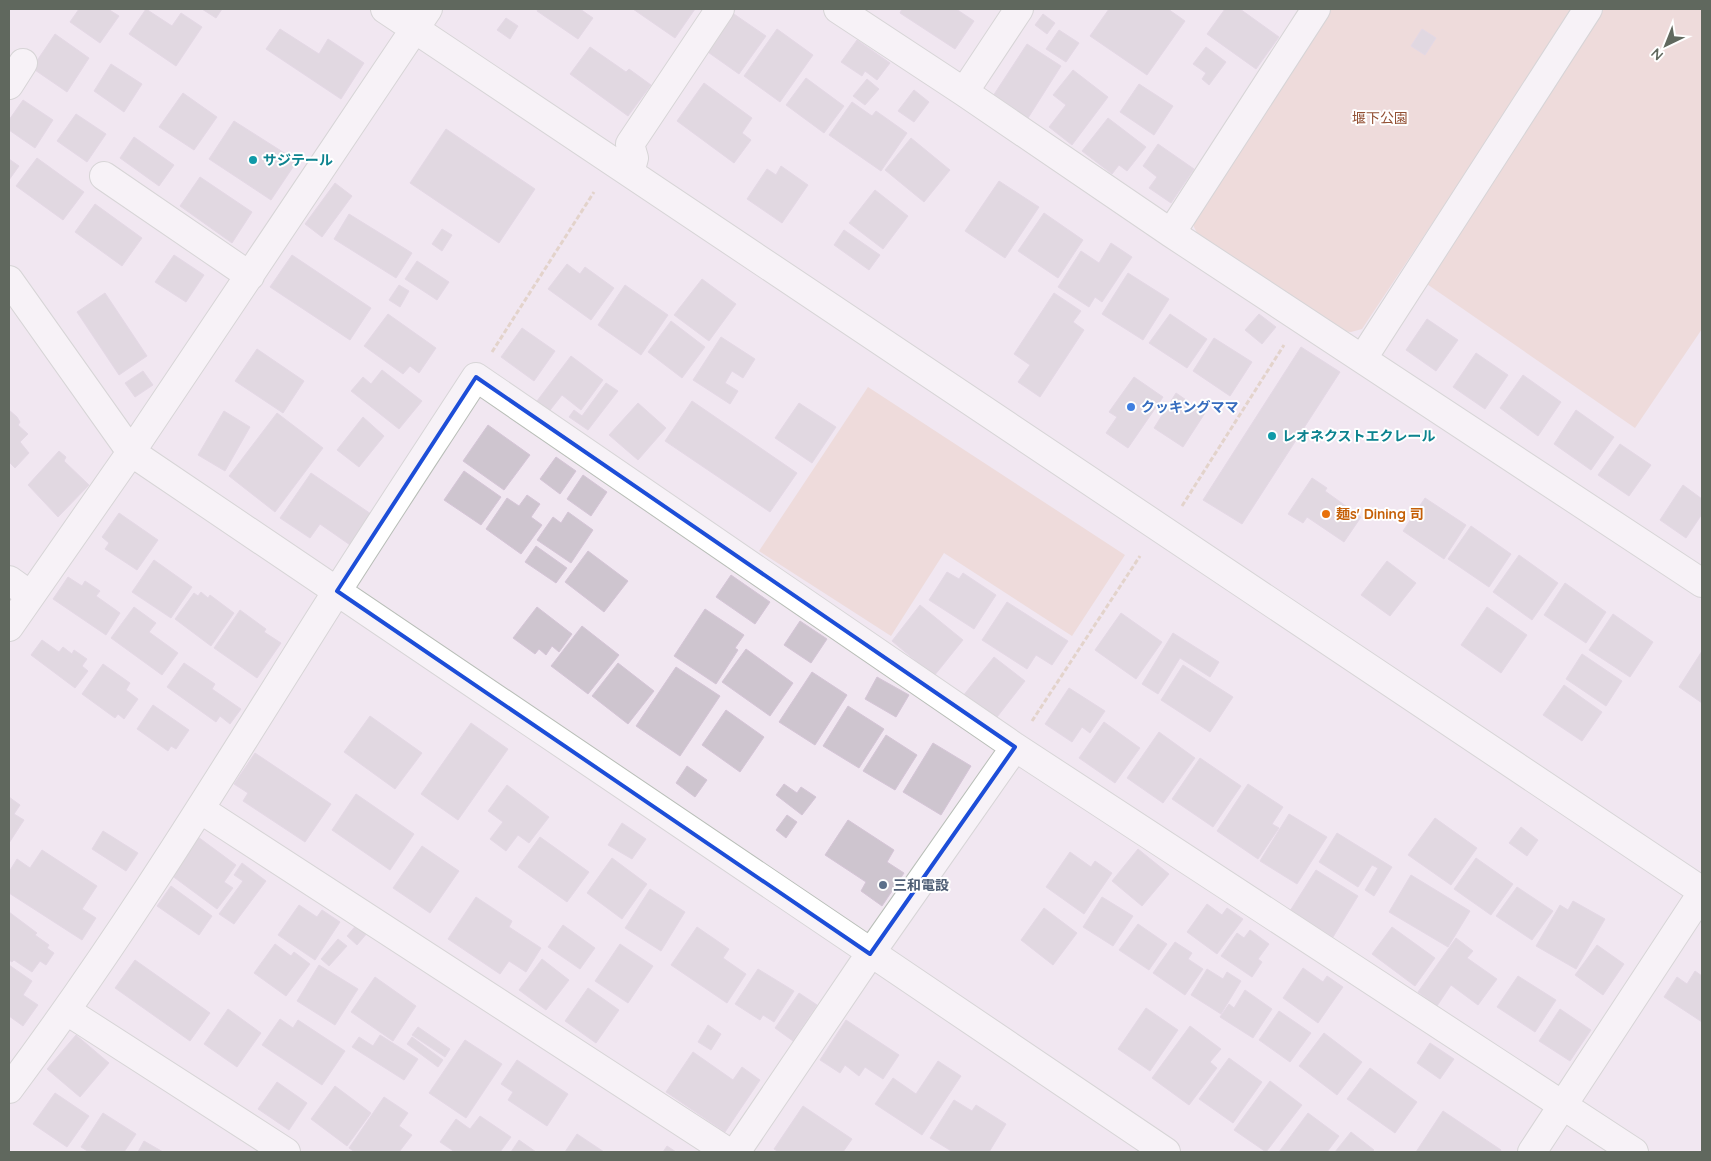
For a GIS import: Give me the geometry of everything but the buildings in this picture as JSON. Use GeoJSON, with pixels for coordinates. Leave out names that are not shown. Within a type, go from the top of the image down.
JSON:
{"type":"FeatureCollection","features":[{"type":"Feature","properties":{"kind":"street"},"geometry":{"type":"LineString","coordinates":[[385,9],[422,19],[630,173],[1702,892],[1532,1152]]}},
{"type":"Feature","properties":{"kind":"street"},"geometry":{"type":"LineString","coordinates":[[630,173],[634,158],[630,144],[720,9]]}},
{"type":"Feature","properties":{"kind":"street"},"geometry":{"type":"LineString","coordinates":[[838,9],[1171,233],[1702,583]]}},
{"type":"Feature","properties":{"kind":"street"},"geometry":{"type":"LineString","coordinates":[[964,92],[1019,9]]}},
{"type":"Feature","properties":{"kind":"street"},"geometry":{"type":"LineString","coordinates":[[1171,233],[1316,9]]}},
{"type":"Feature","properties":{"kind":"street"},"geometry":{"type":"LineString","coordinates":[[1362,358],[1588,9]]}},
{"type":"Feature","properties":{"kind":"street"},"geometry":{"type":"LineString","coordinates":[[9,626],[19,588],[131,452],[422,19]]}},
{"type":"Feature","properties":{"kind":"street"},"geometry":{"type":"LineString","coordinates":[[9,85],[24,63]]}},
{"type":"Feature","properties":{"kind":"street"},"geometry":{"type":"LineString","coordinates":[[104,176],[250,276]]}},
{"type":"Feature","properties":{"kind":"street"},"geometry":{"type":"LineString","coordinates":[[9,280],[131,452],[182,484],[870,954],[1166,1152]]}},
{"type":"Feature","properties":{"kind":"street"},"geometry":{"type":"LineString","coordinates":[[9,1089],[67,1011],[200,809],[337,591],[476,378],[1015,746],[1634,1152]]}},
{"type":"Feature","properties":{"kind":"street"},"geometry":{"type":"LineString","coordinates":[[736,1152],[870,954],[1015,746]]}},
{"type":"Feature","properties":{"kind":"street"},"geometry":{"type":"LineString","coordinates":[[200,809],[728,1152]]}},
{"type":"Feature","properties":{"kind":"street"},"geometry":{"type":"LineString","coordinates":[[67,1011],[286,1152]]}},
{"type":"Feature","properties":{"kind":"path"},"geometry":{"type":"LineString","coordinates":[[476,378],[594,192]]}},
{"type":"Feature","properties":{"kind":"path"},"geometry":{"type":"LineString","coordinates":[[1180,509],[1301,318]]}},
{"type":"Feature","properties":{"kind":"path"},"geometry":{"type":"LineString","coordinates":[[1015,746],[1140,556]]}},
{"type":"Feature","properties":{"kind":"highlighted area"},"geometry":{"type":"Polygon","coordinates":[[[476,377],[1015,747],[870,954],[337,591],[476,377]]]}},
{"type":"Feature","properties":{"kind":"green space","name":"堰下公園"},"geometry":{"type":"Polygon","coordinates":[[[1330,9],[1575,9],[1362,329],[1351,332],[1342,331],[1198,235],[1193,219],[1330,9]]]}},
{"type":"Feature","properties":{"kind":"green space"},"geometry":{"type":"Polygon","coordinates":[[[1604,9],[1702,9],[1702,329],[1635,428],[1424,282],[1604,9]]]}},
{"type":"Feature","properties":{"kind":"green space"},"geometry":{"type":"Polygon","coordinates":[[[868,387],[1125,555],[1072,636],[944,553],[891,636],[759,551],[868,387]]]}},
{"type":"Feature","properties":{"kind":"place","name":"サジテール"},"geometry":{"type":"Point","coordinates":[253,160]}},
{"type":"Feature","properties":{"kind":"place","name":"クッキングママ"},"geometry":{"type":"Point","coordinates":[1131,407]}},
{"type":"Feature","properties":{"kind":"place","name":"レオネクストエクレール"},"geometry":{"type":"Point","coordinates":[1272,436]}},
{"type":"Feature","properties":{"kind":"place","name":"麺s' Dining 司"},"geometry":{"type":"Point","coordinates":[1326,514]}},
{"type":"Feature","properties":{"kind":"place","name":"三和電設"},"geometry":{"type":"Point","coordinates":[883,885]}}]}
